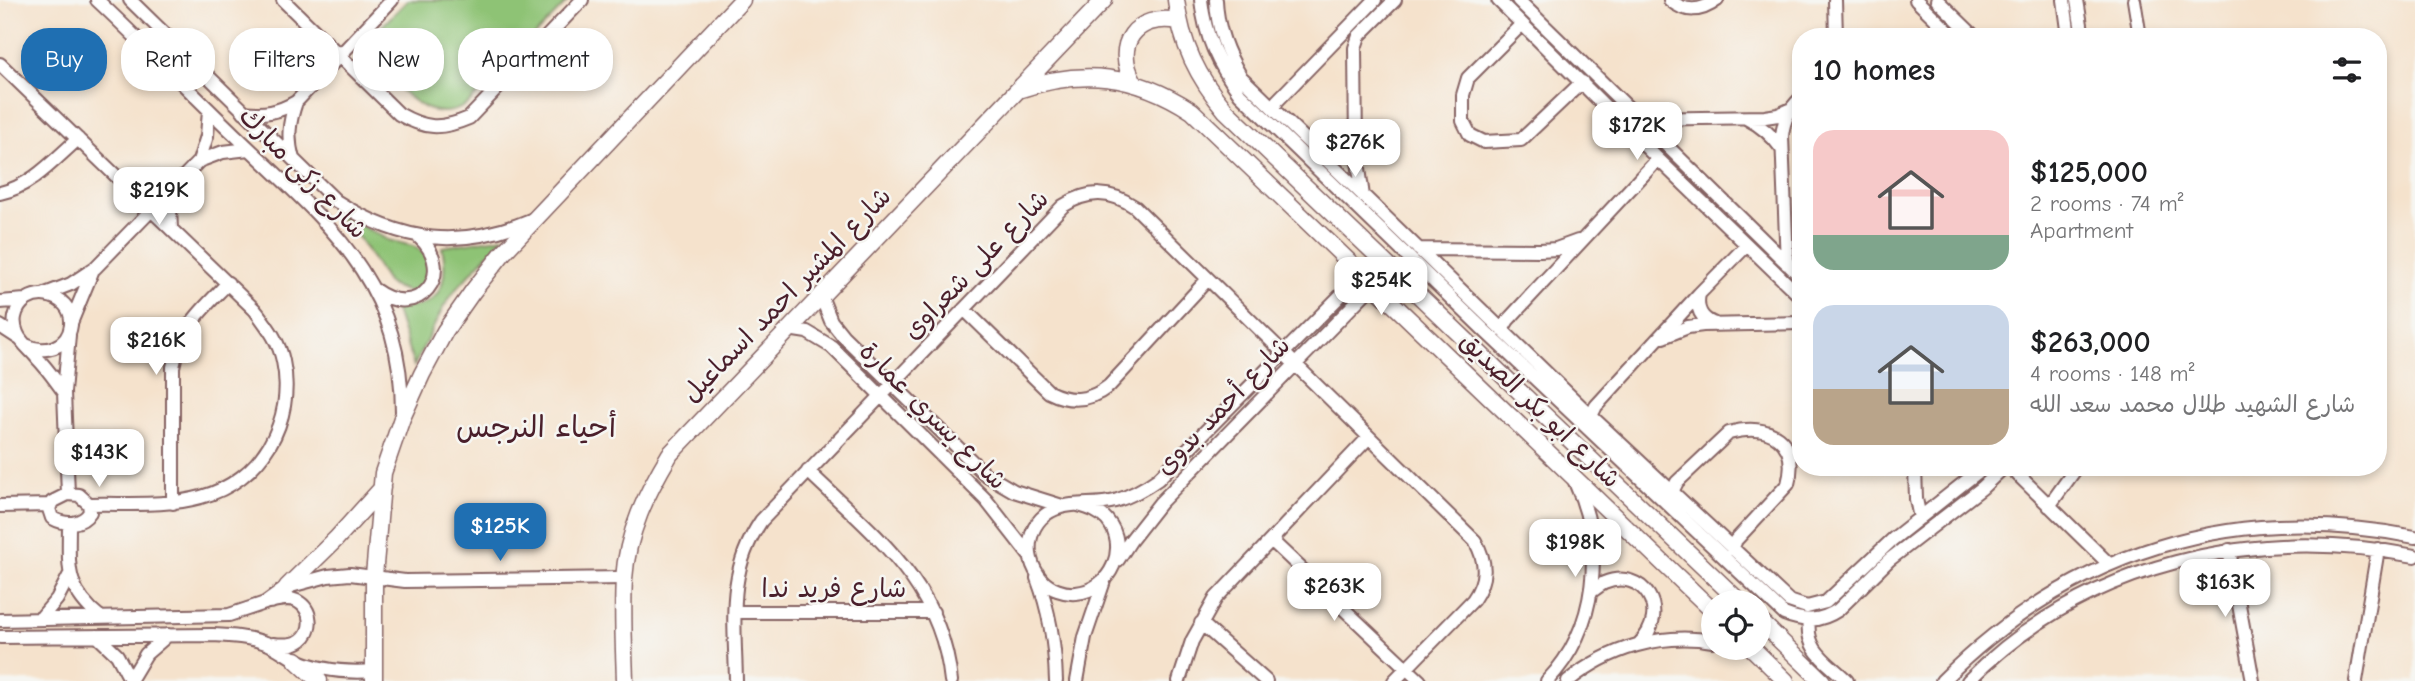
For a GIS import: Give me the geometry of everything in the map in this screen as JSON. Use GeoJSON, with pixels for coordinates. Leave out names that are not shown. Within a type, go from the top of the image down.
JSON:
{"type":"FeatureCollection","features":[{"type":"Feature","properties":{"kind":"main road","name":"شارع ابو بكر الصديق"},"geometry":{"type":"LineString","coordinates":[[1176,0],[1185,46],[1209,91],[1226,111],[1728,590]]}},
{"type":"Feature","properties":{"kind":"main road"},"geometry":{"type":"LineString","coordinates":[[374,676],[374,576],[383,472],[402,418],[445,331],[472,291],[536,217],[740,1]]}},
{"type":"Feature","properties":{"kind":"main road","name":"شارع المشير احمد اسماعيل"},"geometry":{"type":"LineString","coordinates":[[625,681],[624,578],[636,523],[644,501],[670,454],[1099,2]]}},
{"type":"Feature","properties":{"kind":"main road"},"geometry":{"type":"LineString","coordinates":[[1134,82],[1126,70],[1124,55],[1132,35],[1149,21],[1164,18],[1178,21]]}},
{"type":"Feature","properties":{"kind":"main road","name":"شارع ابو بكر الصديق"},"geometry":{"type":"LineString","coordinates":[[1018,90],[1063,77],[1111,78],[1134,82],[1174,99],[1200,118],[1701,599]]}},
{"type":"Feature","properties":{"kind":"main road"},"geometry":{"type":"LineString","coordinates":[[1504,410],[1522,392]]}},
{"type":"Feature","properties":{"kind":"main road"},"geometry":{"type":"LineString","coordinates":[[287,587],[321,555],[382,488]]}},
{"type":"Feature","properties":{"kind":"main road"},"geometry":{"type":"LineString","coordinates":[[1771,632],[1822,681]]}},
{"type":"Feature","properties":{"kind":"main road"},"geometry":{"type":"LineString","coordinates":[[296,660],[319,681]]}},
{"type":"Feature","properties":{"kind":"main road"},"geometry":{"type":"LineString","coordinates":[[1765,660],[1786,681]]}},
{"type":"Feature","properties":{"kind":"street","name":"شارع زكى مبارك"},"geometry":{"type":"LineString","coordinates":[[97,0],[343,241],[375,290],[391,331],[397,352],[402,418]]}},
{"type":"Feature","properties":{"kind":"street","name":"شارع زكى مبارك"},"geometry":{"type":"LineString","coordinates":[[130,0],[337,201],[362,217],[419,237],[449,239],[509,229],[536,217]]}},
{"type":"Feature","properties":{"kind":"street"},"geometry":{"type":"LineString","coordinates":[[284,0],[312,28]]}},
{"type":"Feature","properties":{"kind":"street"},"geometry":{"type":"LineString","coordinates":[[392,0],[339,55],[399,114],[415,123],[433,127],[452,125],[469,118],[582,0]]}},
{"type":"Feature","properties":{"kind":"street"},"geometry":{"type":"LineString","coordinates":[[1201,0],[1208,37],[1225,74],[1240,93],[1326,168],[1784,614],[1809,620],[1829,616],[1838,610],[1975,476]]}},
{"type":"Feature","properties":{"kind":"street"},"geometry":{"type":"LineString","coordinates":[[1274,110],[1278,101],[1376,0]]}},
{"type":"Feature","properties":{"kind":"street"},"geometry":{"type":"LineString","coordinates":[[1363,196],[1356,148],[1356,43],[1359,36],[1395,0]]}},
{"type":"Feature","properties":{"kind":"street"},"geometry":{"type":"LineString","coordinates":[[1497,0],[1792,288]]}},
{"type":"Feature","properties":{"kind":"street"},"geometry":{"type":"LineString","coordinates":[[1518,0],[1792,269]]}},
{"type":"Feature","properties":{"kind":"street"},"geometry":{"type":"LineString","coordinates":[[1670,0],[1682,8],[1693,10],[1717,0]]}},
{"type":"Feature","properties":{"kind":"street"},"geometry":{"type":"LineString","coordinates":[[1835,0],[1836,28]]}},
{"type":"Feature","properties":{"kind":"street"},"geometry":{"type":"LineString","coordinates":[[1916,0],[1945,28]]}},
{"type":"Feature","properties":{"kind":"street"},"geometry":{"type":"LineString","coordinates":[[1937,0],[1966,28]]}},
{"type":"Feature","properties":{"kind":"street"},"geometry":{"type":"LineString","coordinates":[[2064,0],[2069,28]]}},
{"type":"Feature","properties":{"kind":"street"},"geometry":{"type":"LineString","coordinates":[[2077,0],[2082,28]]}},
{"type":"Feature","properties":{"kind":"street"},"geometry":{"type":"LineString","coordinates":[[2134,0],[2139,28]]}},
{"type":"Feature","properties":{"kind":"street"},"geometry":{"type":"LineString","coordinates":[[1218,3],[1221,33],[1229,56],[1241,77],[1326,168],[1363,196],[1418,249],[1441,279]]}},
{"type":"Feature","properties":{"kind":"street"},"geometry":{"type":"LineString","coordinates":[[125,26],[141,10]]}},
{"type":"Feature","properties":{"kind":"street"},"geometry":{"type":"LineString","coordinates":[[1522,23],[1468,78],[1463,95],[1463,121],[1470,135],[1484,142],[1521,139],[1582,82]]}},
{"type":"Feature","properties":{"kind":"street"},"geometry":{"type":"LineString","coordinates":[[0,64],[255,310],[275,337],[283,360],[287,392],[281,423],[267,452],[245,476],[214,493],[173,503],[89,504]]}},
{"type":"Feature","properties":{"kind":"street"},"geometry":{"type":"LineString","coordinates":[[244,112],[271,113],[284,109],[296,102],[306,91]]}},
{"type":"Feature","properties":{"kind":"street"},"geometry":{"type":"LineString","coordinates":[[293,159],[289,131],[296,102]]}},
{"type":"Feature","properties":{"kind":"street"},"geometry":{"type":"LineString","coordinates":[[1787,264],[1784,121],[1792,107]]}},
{"type":"Feature","properties":{"kind":"street"},"geometry":{"type":"LineString","coordinates":[[199,162],[207,136],[209,110]]}},
{"type":"Feature","properties":{"kind":"street"},"geometry":{"type":"LineString","coordinates":[[1639,119],[1778,115],[1789,110]]}},
{"type":"Feature","properties":{"kind":"street"},"geometry":{"type":"LineString","coordinates":[[1744,117],[1760,125],[1774,137],[1784,153]]}},
{"type":"Feature","properties":{"kind":"street"},"geometry":{"type":"LineString","coordinates":[[0,193],[35,178],[78,139]]}},
{"type":"Feature","properties":{"kind":"street"},"geometry":{"type":"LineString","coordinates":[[1326,168],[1348,164],[1354,157],[1356,148]]}},
{"type":"Feature","properties":{"kind":"street"},"geometry":{"type":"LineString","coordinates":[[45,294],[71,284],[95,268],[199,162],[223,152],[249,149]]}},
{"type":"Feature","properties":{"kind":"street"},"geometry":{"type":"LineString","coordinates":[[1494,329],[1508,320],[1657,159]]}},
{"type":"Feature","properties":{"kind":"street"},"geometry":{"type":"LineString","coordinates":[[131,190],[173,188]]}},
{"type":"Feature","properties":{"kind":"street"},"geometry":{"type":"LineString","coordinates":[[171,229],[173,188]]}},
{"type":"Feature","properties":{"kind":"street","name":"شارع على شعراوى"},"geometry":{"type":"LineString","coordinates":[[736,681],[736,577],[747,544],[761,521],[1063,206],[1077,197],[1091,193],[1115,196],[1135,207],[1475,541],[1485,564],[1480,589],[1473,600],[1394,681]]}},
{"type":"Feature","properties":{"kind":"street"},"geometry":{"type":"LineString","coordinates":[[1591,416],[1596,406],[1699,294],[1742,241],[1747,226]]}},
{"type":"Feature","properties":{"kind":"street"},"geometry":{"type":"LineString","coordinates":[[375,290],[387,299],[402,302],[416,299],[428,289],[435,276],[436,261],[430,247],[419,237]]}},
{"type":"Feature","properties":{"kind":"street"},"geometry":{"type":"LineString","coordinates":[[1418,249],[1556,249],[1584,237]]}},
{"type":"Feature","properties":{"kind":"street"},"geometry":{"type":"LineString","coordinates":[[1760,258],[1770,248]]}},
{"type":"Feature","properties":{"kind":"street"},"geometry":{"type":"LineString","coordinates":[[1441,279],[1443,266],[1452,250]]}},
{"type":"Feature","properties":{"kind":"street"},"geometry":{"type":"LineString","coordinates":[[1540,250],[1549,260],[1550,274]]}},
{"type":"Feature","properties":{"kind":"street"},"geometry":{"type":"LineString","coordinates":[[68,494],[64,392],[70,328],[81,295],[95,268]]}},
{"type":"Feature","properties":{"kind":"street"},"geometry":{"type":"LineString","coordinates":[[964,309],[1049,392],[1069,400],[1080,400],[1101,393],[1109,386],[1208,279]]}},
{"type":"Feature","properties":{"kind":"street","name":"شارع أحمد بدوى"},"geometry":{"type":"LineString","coordinates":[[1079,505],[1096,505],[1121,499],[1144,489],[1158,479],[1283,353],[1368,279]]}},
{"type":"Feature","properties":{"kind":"street","name":"شارع أحمد بدوى"},"geometry":{"type":"LineString","coordinates":[[1114,566],[1154,509],[1295,365],[1368,279]]}},
{"type":"Feature","properties":{"kind":"street"},"geometry":{"type":"LineString","coordinates":[[173,503],[173,367],[176,351],[190,323],[228,283]]}},
{"type":"Feature","properties":{"kind":"street"},"geometry":{"type":"LineString","coordinates":[[0,302],[25,300],[38,294],[53,296],[66,307],[70,328],[59,345],[51,349],[33,349],[0,326]]}},
{"type":"Feature","properties":{"kind":"street"},"geometry":{"type":"LineString","coordinates":[[1699,294],[1697,302],[1703,317],[1719,325]]}},
{"type":"Feature","properties":{"kind":"street","name":"شارع يسري عمارة"},"geometry":{"type":"LineString","coordinates":[[821,296],[836,329],[985,474],[1022,494],[1062,506]]}},
{"type":"Feature","properties":{"kind":"street"},"geometry":{"type":"LineString","coordinates":[[25,300],[15,314],[14,323],[23,342],[64,392]]}},
{"type":"Feature","properties":{"kind":"street"},"geometry":{"type":"LineString","coordinates":[[1659,339],[1688,327],[1792,323]]}},
{"type":"Feature","properties":{"kind":"street","name":"شارع يسري عمارة"},"geometry":{"type":"LineString","coordinates":[[788,329],[807,332],[824,341],[986,500],[1029,556]]}},
{"type":"Feature","properties":{"kind":"street"},"geometry":{"type":"LineString","coordinates":[[1494,329],[1789,601],[1798,605],[1817,606],[1833,596],[1893,539],[1920,518],[1982,488],[1995,476]]}},
{"type":"Feature","properties":{"kind":"street"},"geometry":{"type":"LineString","coordinates":[[1672,492],[1677,482],[1729,433],[1765,431],[1782,440],[1789,451],[1788,484],[1736,540],[1732,549]]}},
{"type":"Feature","properties":{"kind":"street"},"geometry":{"type":"LineString","coordinates":[[1179,681],[1184,661],[1200,623],[1216,598],[1369,437]]}},
{"type":"Feature","properties":{"kind":"street"},"geometry":{"type":"LineString","coordinates":[[808,471],[901,562],[920,588],[933,612],[945,645],[951,681]]}},
{"type":"Feature","properties":{"kind":"street"},"geometry":{"type":"LineString","coordinates":[[1547,681],[1577,637],[1591,592],[1593,568],[1589,520],[1572,475]]}},
{"type":"Feature","properties":{"kind":"street"},"geometry":{"type":"LineString","coordinates":[[1915,476],[1920,518]]}},
{"type":"Feature","properties":{"kind":"street"},"geometry":{"type":"LineString","coordinates":[[2019,476],[2109,564]]}},
{"type":"Feature","properties":{"kind":"street"},"geometry":{"type":"LineString","coordinates":[[2049,506],[2071,476]]}},
{"type":"Feature","properties":{"kind":"street"},"geometry":{"type":"LineString","coordinates":[[0,506],[50,505],[57,498],[68,494],[79,495],[89,504],[90,512],[78,522],[69,523],[52,518],[50,505]]}},
{"type":"Feature","properties":{"kind":"street"},"geometry":{"type":"LineString","coordinates":[[1916,494],[1926,502],[1945,508]]}},
{"type":"Feature","properties":{"kind":"street"},"geometry":{"type":"LineString","coordinates":[[1056,681],[1050,621],[1029,556],[1030,540],[1036,525],[1047,513],[1062,506],[1079,505],[1094,510],[1107,520],[1115,534],[1117,550],[1114,566],[1105,580],[1085,637],[1077,681]]}},
{"type":"Feature","properties":{"kind":"street"},"geometry":{"type":"LineString","coordinates":[[40,619],[57,599],[69,576],[69,523]]}},
{"type":"Feature","properties":{"kind":"street"},"geometry":{"type":"LineString","coordinates":[[1942,681],[1990,637],[2027,609],[2109,564],[2160,545],[2266,526],[2320,524],[2374,529],[2415,537]]}},
{"type":"Feature","properties":{"kind":"street"},"geometry":{"type":"LineString","coordinates":[[1271,540],[1420,681]]}},
{"type":"Feature","properties":{"kind":"street"},"geometry":{"type":"LineString","coordinates":[[1968,681],[2003,650],[2072,604],[2155,568],[2229,550],[2270,545],[2311,544],[2378,549],[2415,556]]}},
{"type":"Feature","properties":{"kind":"street"},"geometry":{"type":"LineString","coordinates":[[2356,681],[2378,549]]}},
{"type":"Feature","properties":{"kind":"street"},"geometry":{"type":"LineString","coordinates":[[2229,550],[2253,681]]}},
{"type":"Feature","properties":{"kind":"street"},"geometry":{"type":"LineString","coordinates":[[1035,571],[1045,583],[1059,591],[1076,593],[1092,589],[1105,580]]}},
{"type":"Feature","properties":{"kind":"street"},"geometry":{"type":"LineString","coordinates":[[265,603],[287,587],[328,576],[350,574],[405,581],[624,578]]}},
{"type":"Feature","properties":{"kind":"street"},"geometry":{"type":"LineString","coordinates":[[69,576],[82,600],[101,618]]}},
{"type":"Feature","properties":{"kind":"street"},"geometry":{"type":"LineString","coordinates":[[1591,592],[1604,583],[1619,579],[1634,582],[1646,591],[1653,604],[1655,619],[1650,634],[1639,644]]}},
{"type":"Feature","properties":{"kind":"street"},"geometry":{"type":"LineString","coordinates":[[0,620],[219,616],[286,599],[297,601],[306,609],[310,620],[308,632],[300,641],[289,645],[269,644],[242,636],[0,637]]}},
{"type":"Feature","properties":{"kind":"street","name":"شارع فريد ندا"},"geometry":{"type":"LineString","coordinates":[[735,612],[933,612]]}},
{"type":"Feature","properties":{"kind":"street"},"geometry":{"type":"LineString","coordinates":[[1809,620],[1807,634],[1813,648],[1847,681]]}},
{"type":"Feature","properties":{"kind":"street"},"geometry":{"type":"LineString","coordinates":[[1200,623],[1266,681]]}},
{"type":"Feature","properties":{"kind":"street"},"geometry":{"type":"LineString","coordinates":[[131,680],[146,654],[168,635]]}},
{"type":"Feature","properties":{"kind":"street"},"geometry":{"type":"LineString","coordinates":[[97,636],[117,655],[131,680]]}},
{"type":"Feature","properties":{"kind":"street"},"geometry":{"type":"LineString","coordinates":[[1568,681],[1610,654],[1639,644],[1669,639],[1701,639]]}},
{"type":"Feature","properties":{"kind":"street"},"geometry":{"type":"LineString","coordinates":[[269,644],[296,660],[333,670],[374,676]]}},
{"type":"Feature","properties":{"kind":"green space"},"geometry":{"type":"Polygon","coordinates":[[[408,0],[569,0],[542,28],[458,28],[458,91],[481,91],[470,102],[456,110],[442,112],[428,109],[402,91],[444,91],[444,28],[380,28],[408,0]]]}},
{"type":"Feature","properties":{"kind":"green space"},"geometry":{"type":"Polygon","coordinates":[[[342,215],[388,240],[413,246],[421,251],[428,258],[430,277],[425,285],[409,292],[387,282],[359,238],[339,218],[342,215]]]}},
{"type":"Feature","properties":{"kind":"green space"},"geometry":{"type":"Polygon","coordinates":[[[504,237],[456,289],[443,308],[414,366],[394,305],[421,305],[438,293],[444,273],[442,247],[504,237]]]}},
{"type":"Feature","properties":{"kind":"district","name":"أحياء النرجس"},"geometry":{"type":"Point","coordinates":[536,427]}}]}
